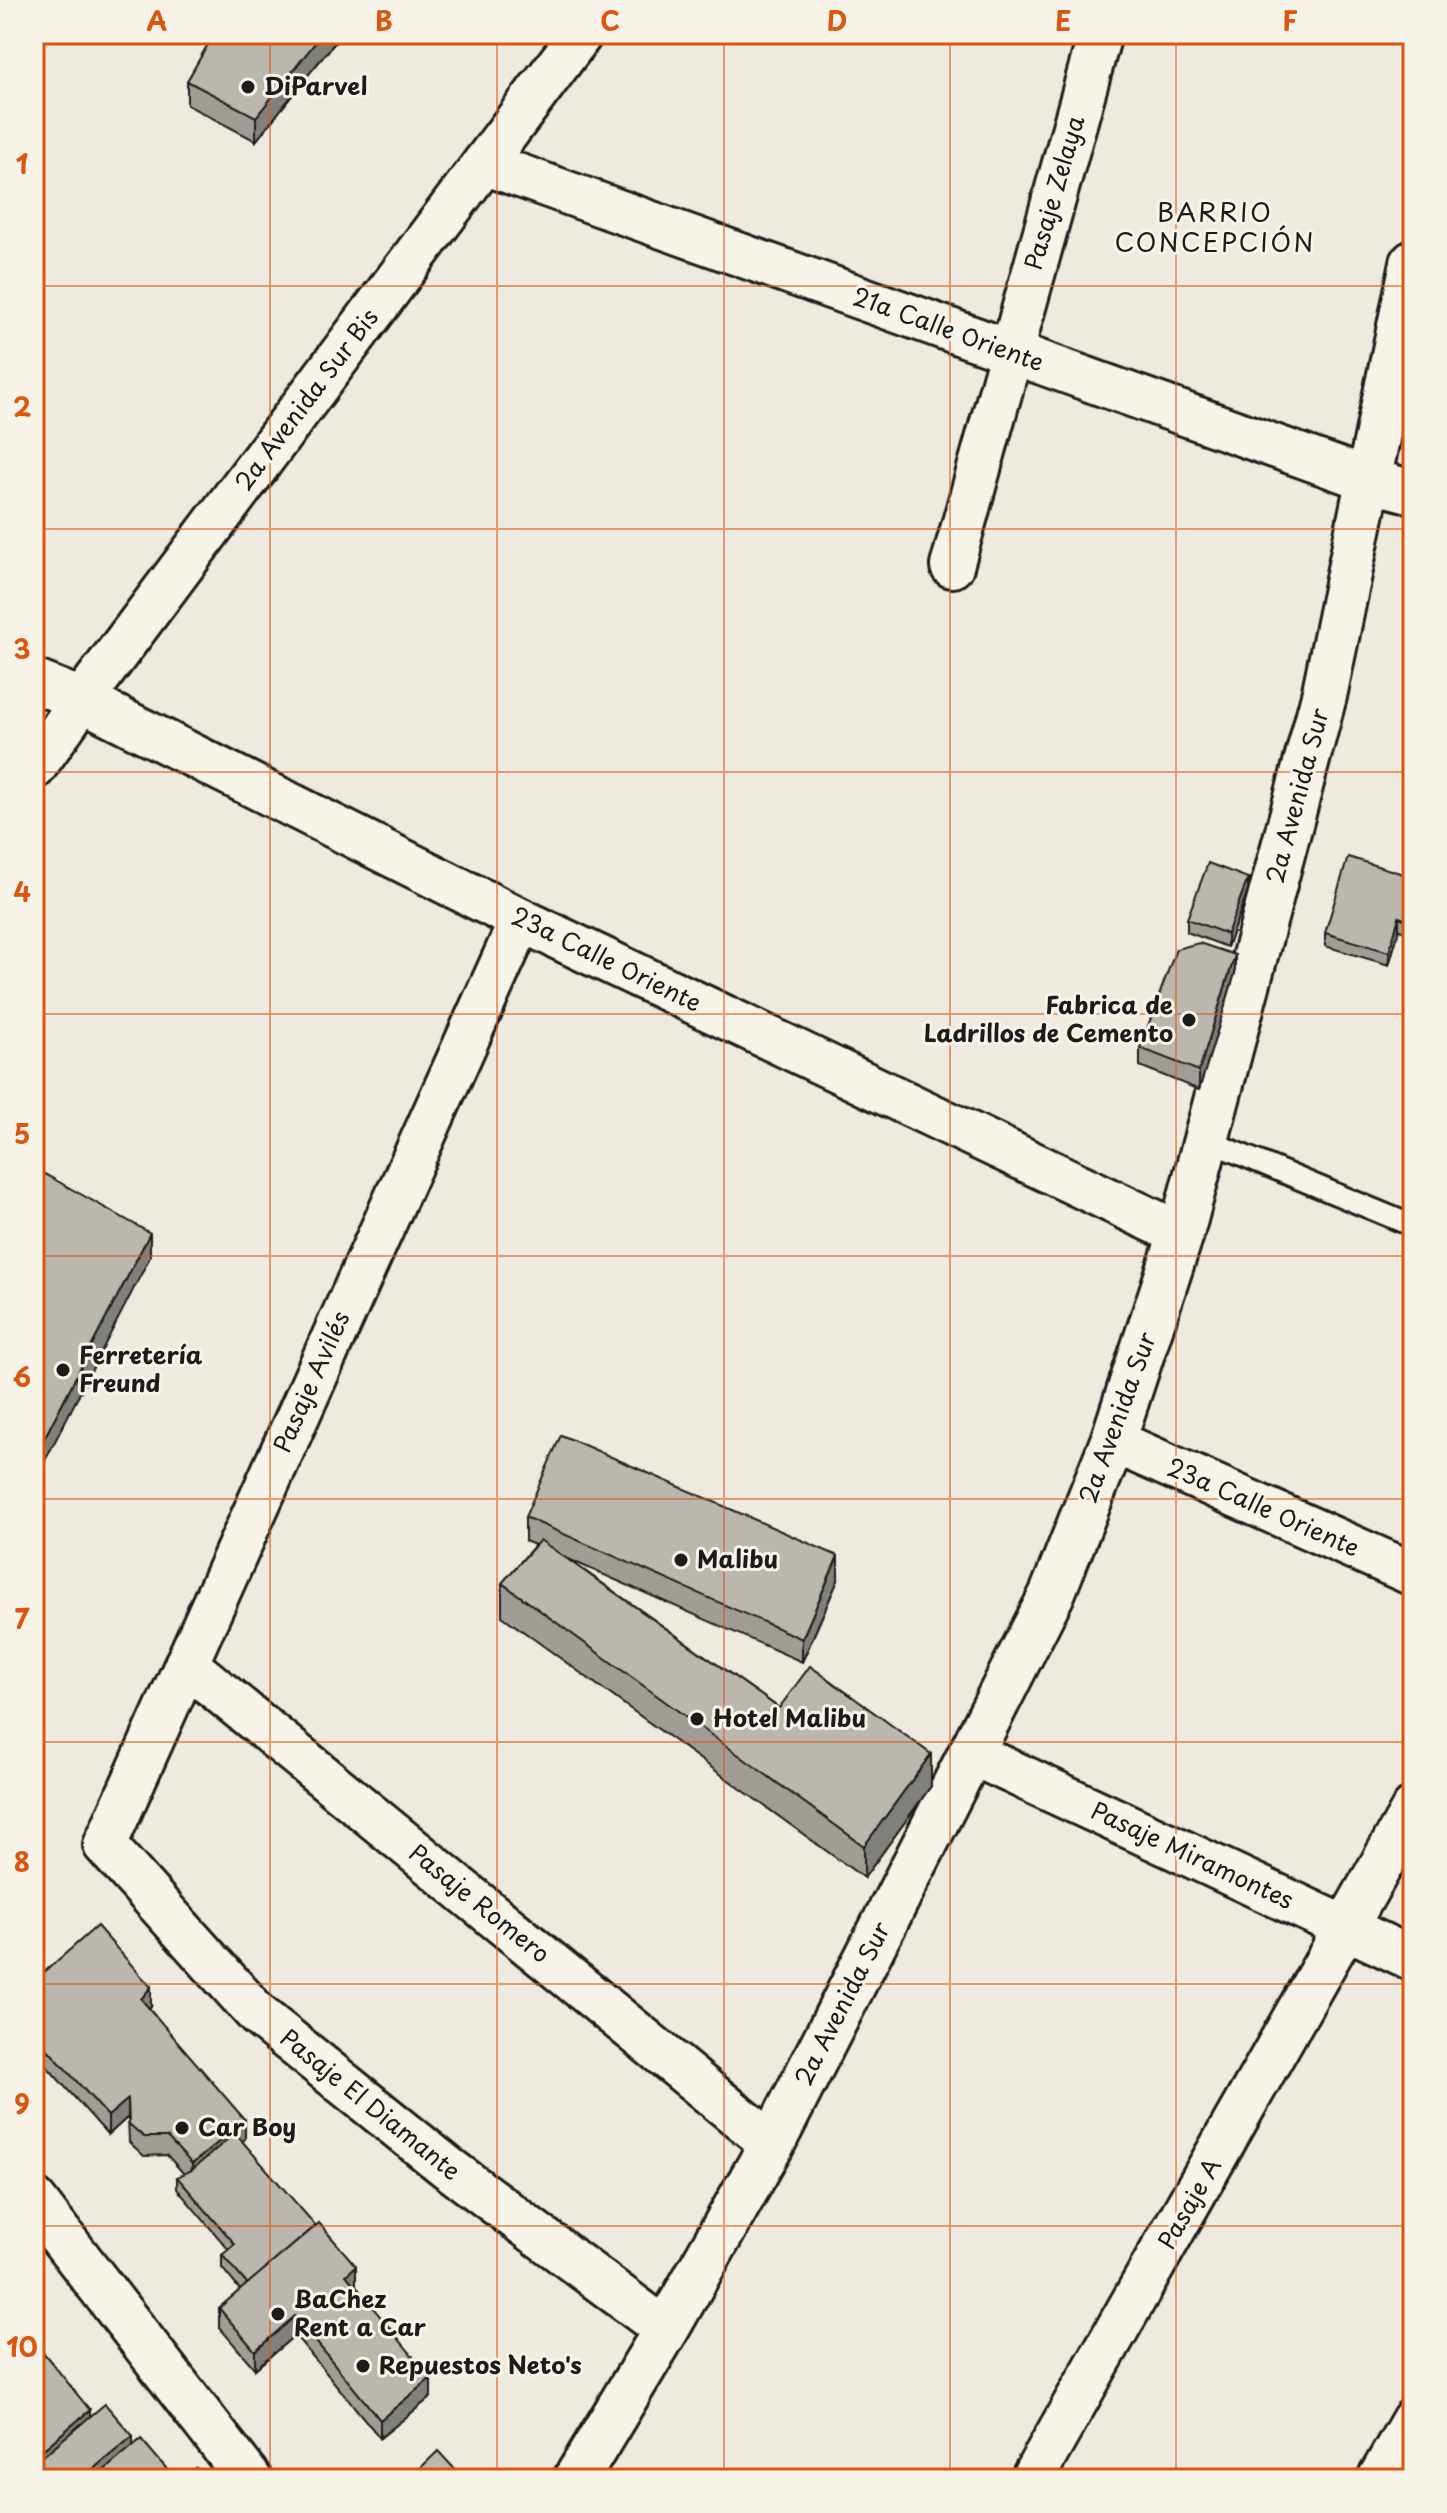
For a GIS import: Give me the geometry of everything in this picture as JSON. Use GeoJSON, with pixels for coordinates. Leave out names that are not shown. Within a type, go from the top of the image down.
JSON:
{"type":"FeatureCollection","features":[{"type":"Feature","properties":{"kind":"main road","name":"2a Avenida Sur"},"geometry":{"type":"LineString","coordinates":[[576,2479],[666,2330],[772,2144],[1052,1594],[1113,1441],[1181,1234],[1324,696],[1413,263]]}},
{"type":"Feature","properties":{"kind":"main road"},"geometry":{"type":"LineString","coordinates":[[34,2201],[249,2479]]}},
{"type":"Feature","properties":{"kind":"street","name":"2a Avenida Sur Bis"},"geometry":{"type":"LineString","coordinates":[[34,768],[581,34]]}},
{"type":"Feature","properties":{"kind":"street","name":"Pasaje Zelaya"},"geometry":{"type":"LineString","coordinates":[[952,566],[1100,34]]}},
{"type":"Feature","properties":{"kind":"street","name":"21a Calle Oriente"},"geometry":{"type":"LineString","coordinates":[[484,163],[1369,480],[1413,492]]}},
{"type":"Feature","properties":{"kind":"street","name":"23a Calle Oriente"},"geometry":{"type":"LineString","coordinates":[[34,681],[82,700],[521,920],[1181,1234]]}},
{"type":"Feature","properties":{"kind":"street","name":"Pasaje Avilés"},"geometry":{"type":"LineString","coordinates":[[105,1845],[521,920]]}},
{"type":"Feature","properties":{"kind":"street","name":"23a Calle Oriente"},"geometry":{"type":"LineString","coordinates":[[1113,1441],[1413,1574]]}},
{"type":"Feature","properties":{"kind":"street","name":"Pasaje Romero"},"geometry":{"type":"LineString","coordinates":[[186,1664],[772,2144]]}},
{"type":"Feature","properties":{"kind":"street","name":"Pasaje Miramontes"},"geometry":{"type":"LineString","coordinates":[[971,1753],[1413,1959]]}},
{"type":"Feature","properties":{"kind":"street","name":"Pasaje A"},"geometry":{"type":"LineString","coordinates":[[1032,2479],[1413,1809]]}},
{"type":"Feature","properties":{"kind":"street","name":"Pasaje El Diamante"},"geometry":{"type":"LineString","coordinates":[[105,1845],[258,2015],[447,2167],[666,2330]]}},
{"type":"Feature","properties":{"kind":"street"},"geometry":{"type":"LineString","coordinates":[[1379,2479],[1413,2420]]}},
{"type":"Feature","properties":{"kind":"lane"},"geometry":{"type":"LineString","coordinates":[[1206,1140],[1413,1226]]}},
{"type":"Feature","properties":{"kind":"building","name":"DiParvel"},"geometry":{"type":"Polygon","coordinates":[[[214,34],[322,34],[256,117],[187,81],[214,34]]]}},
{"type":"Feature","properties":{"kind":"building"},"geometry":{"type":"Polygon","coordinates":[[[1348,857],[1413,877],[1413,922],[1399,917],[1389,952],[1325,933],[1348,857]]]}},
{"type":"Feature","properties":{"kind":"building"},"geometry":{"type":"Polygon","coordinates":[[[1208,863],[1248,878],[1227,934],[1187,919],[1208,863]]]}},
{"type":"Feature","properties":{"kind":"building","name":"Fabrica de Ladrillos de Cemento"},"geometry":{"type":"Polygon","coordinates":[[[1199,943],[1235,955],[1199,1071],[1140,1048],[1176,949],[1199,943]]]}},
{"type":"Feature","properties":{"kind":"building","name":"Ferretería Freund"},"geometry":{"type":"Polygon","coordinates":[[[34,1168],[150,1233],[34,1458],[34,1168]]]}},
{"type":"Feature","properties":{"kind":"building","name":"Malibu"},"geometry":{"type":"Polygon","coordinates":[[[561,1435],[838,1556],[802,1639],[525,1517],[561,1435]]]}},
{"type":"Feature","properties":{"kind":"building","name":"Hotel Malibu"},"geometry":{"type":"Polygon","coordinates":[[[540,1540],[779,1708],[810,1666],[931,1754],[864,1846],[502,1583],[540,1540]]]}},
{"type":"Feature","properties":{"kind":"building"},"geometry":{"type":"Polygon","coordinates":[[[97,1926],[151,1987],[141,1999],[245,2120],[192,2164],[167,2137],[144,2137],[129,2124],[128,2099],[108,2116],[34,2034],[34,1981],[97,1926]]]}},
{"type":"Feature","properties":{"kind":"building"},"geometry":{"type":"Polygon","coordinates":[[[235,2133],[316,2226],[247,2284],[222,2255],[235,2244],[177,2177],[192,2170],[235,2133]]]}},
{"type":"Feature","properties":{"kind":"building"},"geometry":{"type":"Polygon","coordinates":[[[319,2223],[356,2266],[346,2275],[431,2378],[380,2420],[295,2316],[255,2351],[219,2308],[319,2223]]]}},
{"type":"Feature","properties":{"kind":"building"},"geometry":{"type":"Polygon","coordinates":[[[34,2341],[90,2410],[34,2457],[34,2341]]]}},
{"type":"Feature","properties":{"kind":"building"},"geometry":{"type":"Polygon","coordinates":[[[105,2404],[133,2436],[81,2479],[52,2479],[37,2461],[105,2404]]]}},
{"type":"Feature","properties":{"kind":"building"},"geometry":{"type":"Polygon","coordinates":[[[141,2439],[171,2474],[165,2479],[94,2479],[141,2439]]]}},
{"type":"Feature","properties":{"kind":"building"},"geometry":{"type":"Polygon","coordinates":[[[438,2451],[464,2479],[409,2479],[438,2451]]]}},
{"type":"Feature","properties":{"kind":"building"},"geometry":{"type":"Polygon","coordinates":[[[196,2468],[205,2479],[183,2479],[196,2468]]]}},
{"type":"Feature","properties":{"kind":"place","name":"DiParvel"},"geometry":{"type":"Point","coordinates":[248,87]}},
{"type":"Feature","properties":{"kind":"place","name":"Fabrica de Ladrillos de Cemento"},"geometry":{"type":"Point","coordinates":[1189,1020]}},
{"type":"Feature","properties":{"kind":"place","name":"Ferretería Freund"},"geometry":{"type":"Point","coordinates":[63,1370]}},
{"type":"Feature","properties":{"kind":"place","name":"Malibu"},"geometry":{"type":"Point","coordinates":[681,1560]}},
{"type":"Feature","properties":{"kind":"place","name":"Hotel Malibu"},"geometry":{"type":"Point","coordinates":[697,1719]}},
{"type":"Feature","properties":{"kind":"place","name":"Car Boy"},"geometry":{"type":"Point","coordinates":[182,2128]}},
{"type":"Feature","properties":{"kind":"place","name":"BaChez Rent a Car"},"geometry":{"type":"Point","coordinates":[278,2314]}},
{"type":"Feature","properties":{"kind":"place","name":"Repuestos Neto's"},"geometry":{"type":"Point","coordinates":[363,2366]}},
{"type":"Feature","properties":{"kind":"district","name":"BARRIO CONCEPCIÓN"},"geometry":{"type":"Point","coordinates":[1215,228]}}]}
